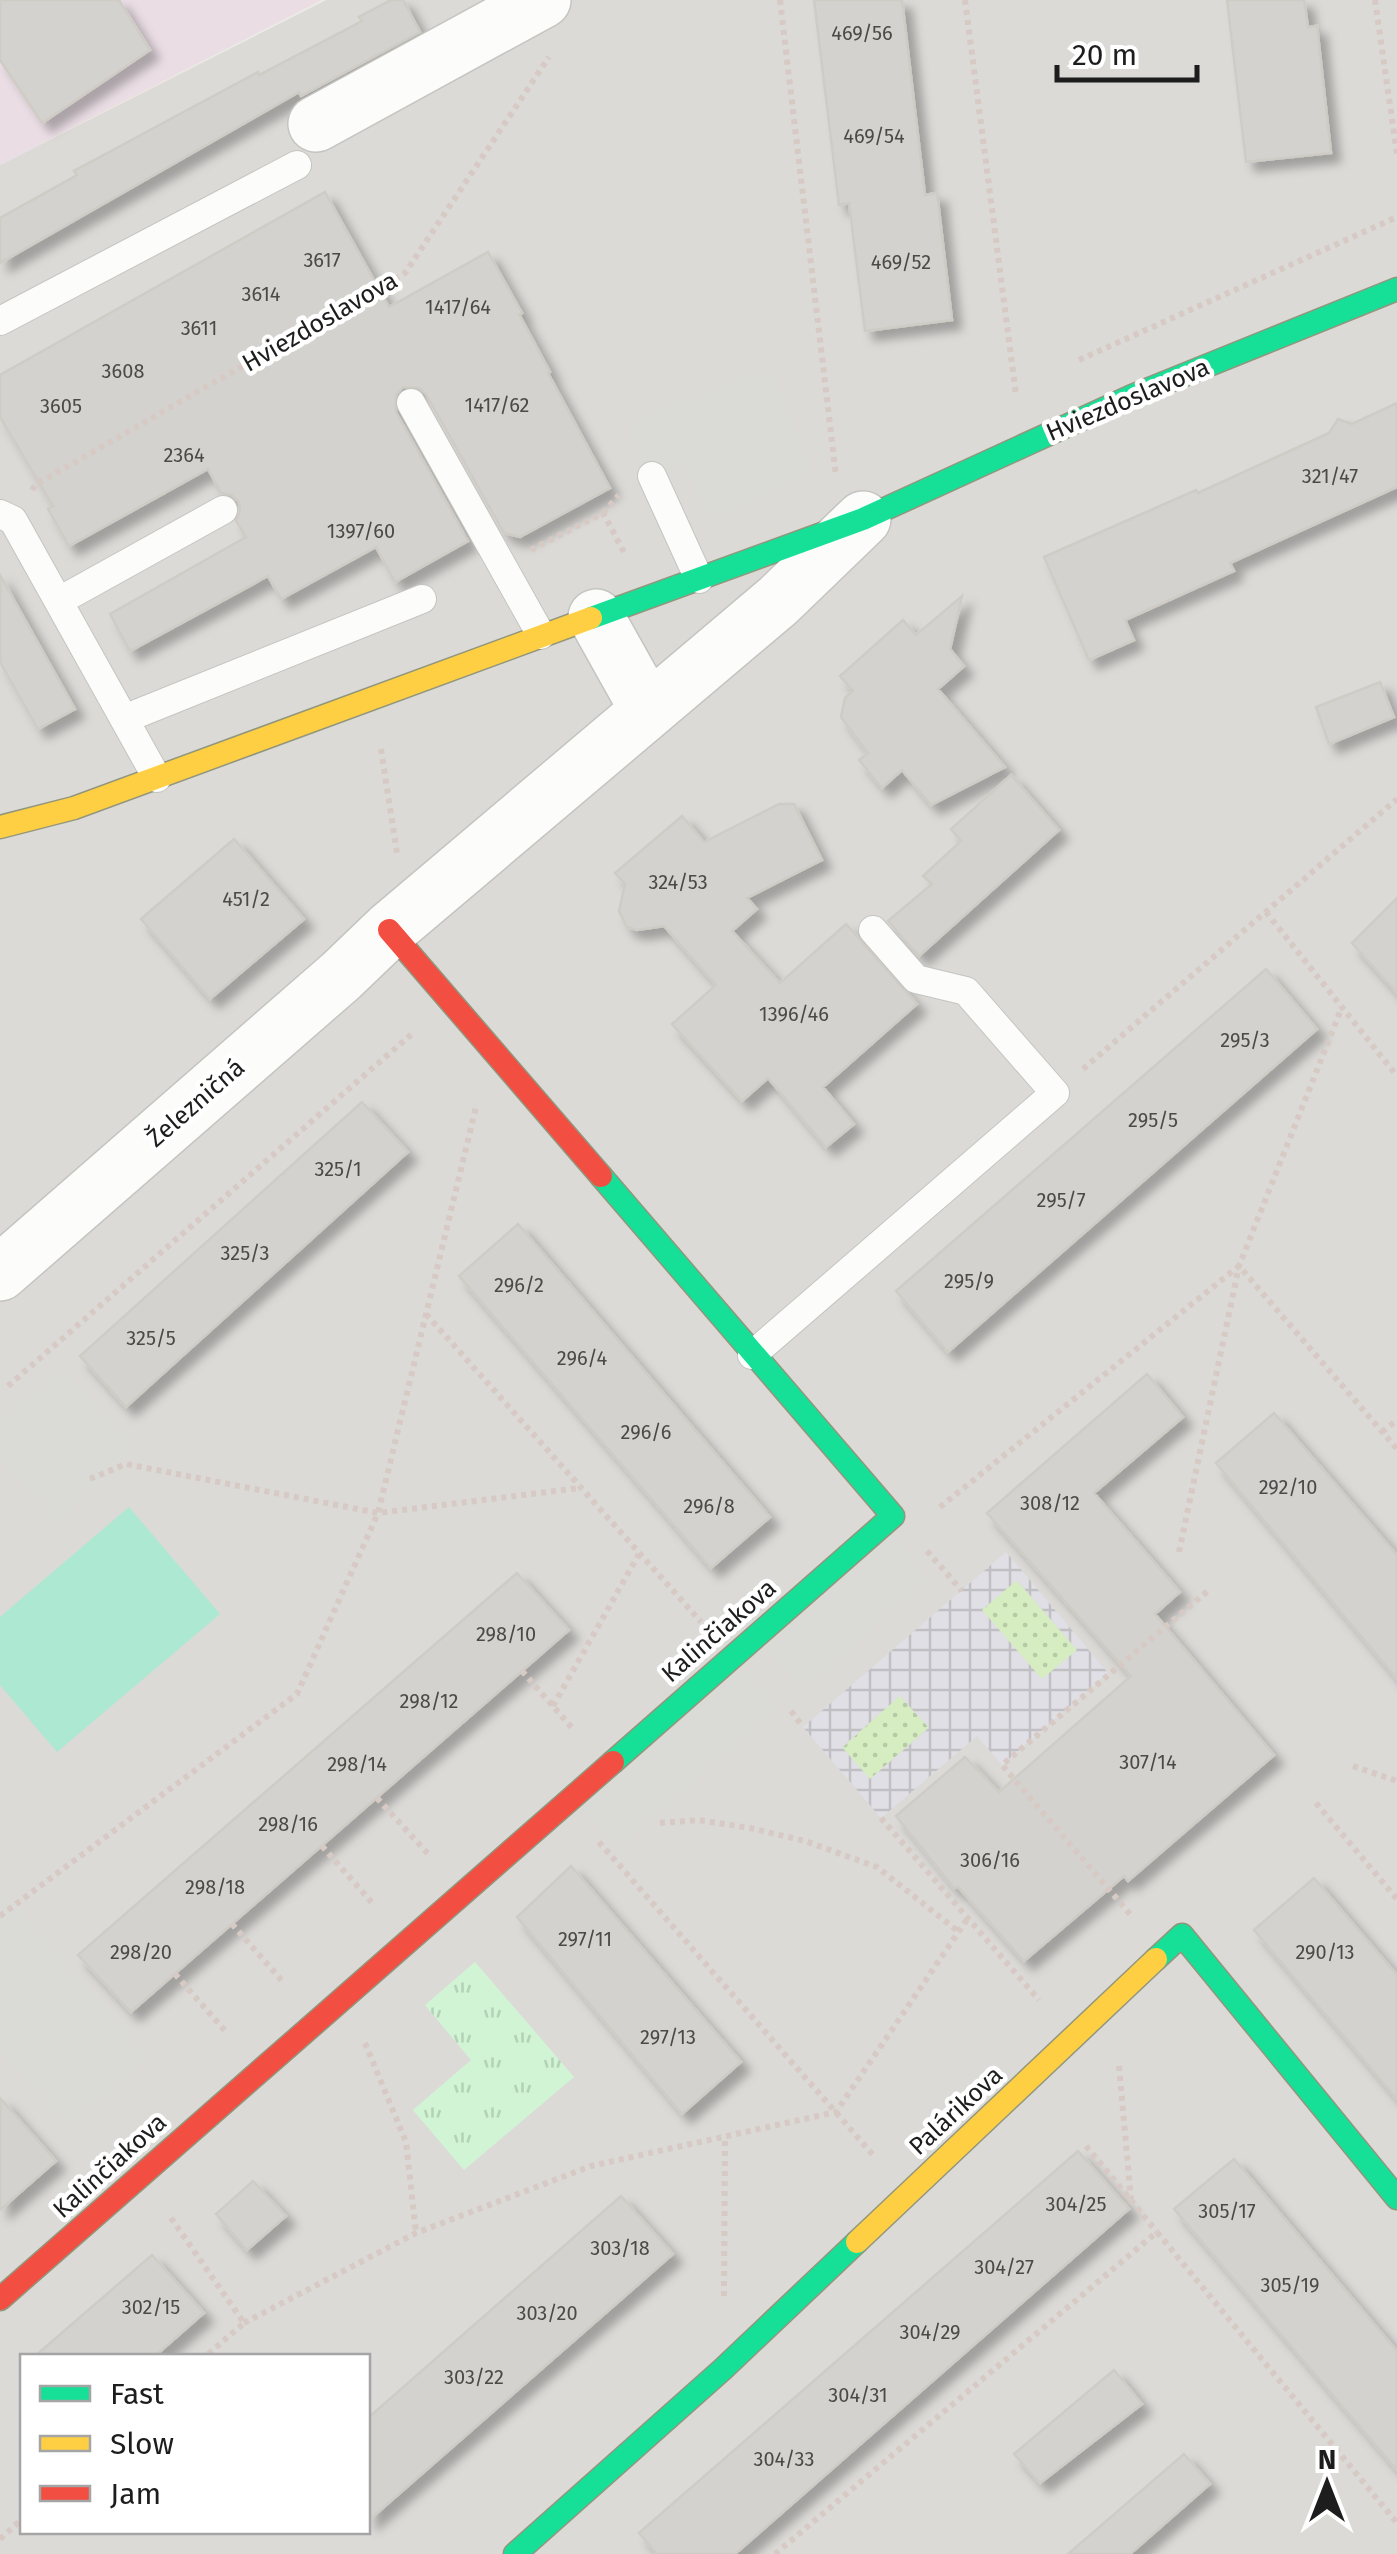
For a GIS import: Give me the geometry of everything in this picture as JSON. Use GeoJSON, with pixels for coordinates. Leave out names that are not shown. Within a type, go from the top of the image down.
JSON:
{"type":"FeatureCollection","features":[{"type":"Feature","properties":{"kind":"street"},"geometry":{"type":"LineString","coordinates":[[306,145],[551,22]]}},
{"type":"Feature","properties":{"kind":"street","name":"Hviezdoslavova"},"geometry":{"type":"LineString","coordinates":[[0,827],[74,808],[699,579],[851,504],[1397,289]]}},
{"type":"Feature","properties":{"kind":"street","name":"Hviezdoslavova"},"geometry":{"type":"LineString","coordinates":[[389,930],[778,601],[851,504]]}},
{"type":"Feature","properties":{"kind":"street"},"geometry":{"type":"LineString","coordinates":[[596,616],[648,710]]}},
{"type":"Feature","properties":{"kind":"street"},"geometry":{"type":"LineString","coordinates":[[389,930],[752,1355],[902,1524]]}},
{"type":"Feature","properties":{"kind":"street","name":"Železničná"},"geometry":{"type":"LineString","coordinates":[[0,1273],[389,930]]}},
{"type":"Feature","properties":{"kind":"street","name":"Kalinčiakova"},"geometry":{"type":"LineString","coordinates":[[0,2298],[731,1657],[902,1524]]}},
{"type":"Feature","properties":{"kind":"street"},"geometry":{"type":"LineString","coordinates":[[1163,1953],[1182,1935],[1397,2198]]}},
{"type":"Feature","properties":{"kind":"street","name":"Palárikova"},"geometry":{"type":"LineString","coordinates":[[515,2554],[723,2370],[1163,1953]]}},
{"type":"Feature","properties":{"kind":"lane"},"geometry":{"type":"LineString","coordinates":[[0,321],[306,145]]}},
{"type":"Feature","properties":{"kind":"lane"},"geometry":{"type":"LineString","coordinates":[[411,403],[541,635]]}},
{"type":"Feature","properties":{"kind":"lane"},"geometry":{"type":"LineString","coordinates":[[652,476],[699,579]]}},
{"type":"Feature","properties":{"kind":"lane"},"geometry":{"type":"LineString","coordinates":[[59,601],[223,510]]}},
{"type":"Feature","properties":{"kind":"lane"},"geometry":{"type":"LineString","coordinates":[[7,517],[59,601],[157,778]]}},
{"type":"Feature","properties":{"kind":"lane"},"geometry":{"type":"LineString","coordinates":[[124,719],[422,599]]}},
{"type":"Feature","properties":{"kind":"lane"},"geometry":{"type":"LineString","coordinates":[[752,1355],[1055,1093],[966,991],[916,979],[872,930]]}},
{"type":"Feature","properties":{"kind":"path"},"geometry":{"type":"LineString","coordinates":[[780,0],[851,504]]}},
{"type":"Feature","properties":{"kind":"path","name":"Hviezdoslavova"},"geometry":{"type":"LineString","coordinates":[[966,0],[1016,395]]}},
{"type":"Feature","properties":{"kind":"path"},"geometry":{"type":"LineString","coordinates":[[1375,0],[1397,154]]}},
{"type":"Feature","properties":{"kind":"path","name":"Hviezdoslavova"},"geometry":{"type":"LineString","coordinates":[[7,517],[34,485],[406,273],[526,87],[551,22]]}},
{"type":"Feature","properties":{"kind":"path"},"geometry":{"type":"LineString","coordinates":[[504,564],[603,513],[626,557]]}},
{"type":"Feature","properties":{"kind":"path"},"geometry":{"type":"LineString","coordinates":[[365,700],[383,756],[397,853]]}},
{"type":"Feature","properties":{"kind":"path"},"geometry":{"type":"LineString","coordinates":[[1055,1093],[1397,799]]}},
{"type":"Feature","properties":{"kind":"path"},"geometry":{"type":"LineString","coordinates":[[1266,912],[1397,1076]]}},
{"type":"Feature","properties":{"kind":"path"},"geometry":{"type":"LineString","coordinates":[[1179,1552],[1239,1266],[1342,1007]]}},
{"type":"Feature","properties":{"kind":"path"},"geometry":{"type":"LineString","coordinates":[[8,1386],[418,1028]]}},
{"type":"Feature","properties":{"kind":"path"},"geometry":{"type":"LineString","coordinates":[[0,1916],[297,1694],[378,1513],[491,1048]]}},
{"type":"Feature","properties":{"kind":"path"},"geometry":{"type":"LineString","coordinates":[[1239,1266],[1397,1450]]}},
{"type":"Feature","properties":{"kind":"path"},"geometry":{"type":"LineString","coordinates":[[962,1592],[902,1524],[1239,1266]]}},
{"type":"Feature","properties":{"kind":"path"},"geometry":{"type":"LineString","coordinates":[[426,1314],[731,1657]]}},
{"type":"Feature","properties":{"kind":"path"},"geometry":{"type":"LineString","coordinates":[[1382,1432],[1397,1420]]}},
{"type":"Feature","properties":{"kind":"path"},"geometry":{"type":"LineString","coordinates":[[90,1479],[126,1464],[378,1513],[580,1488]]}},
{"type":"Feature","properties":{"kind":"path"},"geometry":{"type":"LineString","coordinates":[[553,1706],[639,1554]]}},
{"type":"Feature","properties":{"kind":"path"},"geometry":{"type":"LineString","coordinates":[[1163,1953],[1002,1765],[1209,1590]]}},
{"type":"Feature","properties":{"kind":"path"},"geometry":{"type":"LineString","coordinates":[[522,1671],[584,1741]]}},
{"type":"Feature","properties":{"kind":"path"},"geometry":{"type":"LineString","coordinates":[[791,1711],[803,1726]]}},
{"type":"Feature","properties":{"kind":"path"},"geometry":{"type":"LineString","coordinates":[[1352,1766],[1397,1781]]}},
{"type":"Feature","properties":{"kind":"path"},"geometry":{"type":"LineString","coordinates":[[377,1798],[436,1864]]}},
{"type":"Feature","properties":{"kind":"path"},"geometry":{"type":"LineString","coordinates":[[564,1802],[908,2194]]}},
{"type":"Feature","properties":{"kind":"path"},"geometry":{"type":"LineString","coordinates":[[1316,1803],[1397,1899]]}},
{"type":"Feature","properties":{"kind":"path"},"geometry":{"type":"LineString","coordinates":[[881,1818],[1073,2039]]}},
{"type":"Feature","properties":{"kind":"path"},"geometry":{"type":"LineString","coordinates":[[660,1824],[698,1820],[750,1828],[877,1867],[959,1932]]}},
{"type":"Feature","properties":{"kind":"path"},"geometry":{"type":"LineString","coordinates":[[322,1846],[380,1912]]}},
{"type":"Feature","properties":{"kind":"path"},"geometry":{"type":"LineString","coordinates":[[208,2354],[244,2322],[416,2233],[591,2166],[836,2112],[968,1918]]}},
{"type":"Feature","properties":{"kind":"path"},"geometry":{"type":"LineString","coordinates":[[232,1924],[290,1990]]}},
{"type":"Feature","properties":{"kind":"path"},"geometry":{"type":"LineString","coordinates":[[175,1974],[233,2039]]}},
{"type":"Feature","properties":{"kind":"path"},"geometry":{"type":"LineString","coordinates":[[1112,2001],[1131,2199]]}},
{"type":"Feature","properties":{"kind":"path"},"geometry":{"type":"LineString","coordinates":[[336,2003],[369,2049],[406,2142],[416,2233]]}},
{"type":"Feature","properties":{"kind":"path"},"geometry":{"type":"LineString","coordinates":[[723,2370],[724,2138]]}},
{"type":"Feature","properties":{"kind":"path"},"geometry":{"type":"LineString","coordinates":[[1086,2146],[1397,2523]]}},
{"type":"Feature","properties":{"kind":"path"},"geometry":{"type":"LineString","coordinates":[[142,2175],[244,2322]]}},
{"type":"Feature","properties":{"kind":"path"},"geometry":{"type":"LineString","coordinates":[[776,2554],[1157,2232]]}},
{"type":"Feature","properties":{"kind":"path"},"geometry":{"type":"LineString","coordinates":[[0,2540],[20,2522]]}},
{"type":"Feature","properties":{"kind":"shaded area"},"geometry":{"type":"Polygon","coordinates":[[[0,0],[322,0],[0,165],[0,0]]]}},
{"type":"Feature","properties":{"kind":"shaded area"},"geometry":{"type":"Polygon","coordinates":[[[326,0],[1397,0],[1397,2554],[0,2554],[0,165],[326,0]]]}},
{"type":"Feature","properties":{"kind":"shaded area"},"geometry":{"type":"Polygon","coordinates":[[[771,367],[812,474],[711,518],[685,463],[652,476],[626,420],[771,367]]]}},
{"type":"Feature","properties":{"kind":"shaded area"},"geometry":{"type":"Polygon","coordinates":[[[60,1367],[136,1449],[57,1522],[0,1460],[0,1423],[60,1367]]]}},
{"type":"Feature","properties":{"kind":"shaded area"},"geometry":{"type":"Polygon","coordinates":[[[883,1524],[928,1579],[804,1689],[755,1636],[883,1524]]]}},
{"type":"Feature","properties":{"kind":"shaded area"},"geometry":{"type":"Polygon","coordinates":[[[1006,1552],[1108,1673],[1002,1765],[977,1736],[881,1818],[803,1727],[1006,1552]],[[1017,1580],[982,1610],[1042,1679],[1077,1650],[1017,1580]],[[900,1696],[842,1747],[870,1779],[929,1728],[900,1696]]]}},
{"type":"Feature","properties":{"kind":"shaded area"},"geometry":{"type":"Polygon","coordinates":[[[731,1657],[778,1708],[617,1848],[571,1796],[731,1657]]]}},
{"type":"Feature","properties":{"kind":"shaded area"},"geometry":{"type":"Polygon","coordinates":[[[0,1890],[149,2055],[69,2127],[0,2051],[0,1890]]]}},
{"type":"Feature","properties":{"kind":"green space"},"geometry":{"type":"Polygon","coordinates":[[[129,1507],[220,1614],[57,1752],[0,1685],[0,1617],[129,1507]]]}},
{"type":"Feature","properties":{"kind":"green space"},"geometry":{"type":"Polygon","coordinates":[[[1016,1580],[1077,1650],[1042,1680],[981,1609],[1016,1580]]]}},
{"type":"Feature","properties":{"kind":"green space"},"geometry":{"type":"Polygon","coordinates":[[[900,1695],[929,1727],[870,1779],[842,1748],[900,1695]]]}},
{"type":"Feature","properties":{"kind":"green space"},"geometry":{"type":"Polygon","coordinates":[[[475,1962],[574,2077],[464,2170],[413,2110],[471,2060],[425,2005],[475,1962]]]}},
{"type":"Feature","properties":{"kind":"building"},"geometry":{"type":"Polygon","coordinates":[[[0,0],[119,0],[150,50],[42,123],[0,60],[0,0]]]}},
{"type":"Feature","properties":{"kind":"building"},"geometry":{"type":"Polygon","coordinates":[[[391,0],[403,0],[420,32],[301,96],[299,92],[0,263],[0,218],[77,175],[74,171],[362,21],[359,17],[391,0]]]}},
{"type":"Feature","properties":{"kind":"building"},"geometry":{"type":"Polygon","coordinates":[[[814,0],[902,0],[925,195],[937,193],[952,320],[865,331],[849,203],[839,205],[814,0]]]}},
{"type":"Feature","properties":{"kind":"building"},"geometry":{"type":"Polygon","coordinates":[[[1227,0],[1304,0],[1308,27],[1317,26],[1331,153],[1246,162],[1227,0]]]}},
{"type":"Feature","properties":{"kind":"building"},"geometry":{"type":"Polygon","coordinates":[[[325,192],[389,307],[488,252],[610,488],[520,537],[504,533],[426,394],[419,388],[403,387],[396,395],[396,412],[468,541],[395,582],[376,547],[281,599],[268,576],[130,651],[110,614],[246,537],[236,521],[239,502],[221,493],[208,469],[69,546],[48,509],[53,506],[0,417],[0,375],[325,192]]]}},
{"type":"Feature","properties":{"kind":"building"},"geometry":{"type":"Polygon","coordinates":[[[1397,403],[1397,487],[1230,563],[1234,571],[1125,620],[1134,640],[1089,660],[1044,557],[1329,433],[1338,419],[1352,424],[1397,403]]]}},
{"type":"Feature","properties":{"kind":"building"},"geometry":{"type":"Polygon","coordinates":[[[0,575],[75,709],[38,729],[0,662],[0,575]]]}},
{"type":"Feature","properties":{"kind":"building"},"geometry":{"type":"Polygon","coordinates":[[[962,596],[950,649],[964,666],[938,689],[1005,767],[931,805],[902,770],[882,788],[859,760],[868,753],[841,717],[845,698],[853,691],[840,676],[903,620],[916,635],[962,596]]]}},
{"type":"Feature","properties":{"kind":"building"},"geometry":{"type":"Polygon","coordinates":[[[1380,682],[1394,717],[1329,744],[1316,707],[1380,682]]]}},
{"type":"Feature","properties":{"kind":"building"},"geometry":{"type":"Polygon","coordinates":[[[1011,775],[1059,830],[919,956],[888,921],[932,884],[923,876],[961,841],[951,829],[1011,775]]]}},
{"type":"Feature","properties":{"kind":"building"},"geometry":{"type":"Polygon","coordinates":[[[779,804],[794,804],[822,860],[747,898],[757,909],[732,931],[780,983],[846,924],[917,1004],[823,1087],[854,1124],[826,1147],[768,1078],[742,1101],[672,1024],[716,985],[664,926],[637,930],[627,927],[619,911],[625,884],[615,873],[682,816],[704,842],[779,804]]]}},
{"type":"Feature","properties":{"kind":"building"},"geometry":{"type":"Polygon","coordinates":[[[234,839],[304,919],[210,999],[141,919],[234,839]]]}},
{"type":"Feature","properties":{"kind":"building"},"geometry":{"type":"Polygon","coordinates":[[[1397,898],[1397,993],[1352,943],[1397,898]]]}},
{"type":"Feature","properties":{"kind":"building"},"geometry":{"type":"Polygon","coordinates":[[[1266,969],[1317,1029],[948,1352],[896,1291],[1266,969]]]}},
{"type":"Feature","properties":{"kind":"building"},"geometry":{"type":"Polygon","coordinates":[[[362,1102],[408,1152],[126,1407],[80,1356],[362,1102]]]}},
{"type":"Feature","properties":{"kind":"building"},"geometry":{"type":"Polygon","coordinates":[[[518,1224],[770,1517],[711,1568],[459,1276],[518,1224]]]}},
{"type":"Feature","properties":{"kind":"building"},"geometry":{"type":"Polygon","coordinates":[[[1147,1374],[1183,1417],[1094,1493],[1180,1592],[1155,1614],[1274,1755],[1128,1881],[1124,1876],[1024,1961],[958,1887],[954,1888],[896,1816],[965,1757],[999,1792],[1131,1676],[987,1513],[1147,1374]]]}},
{"type":"Feature","properties":{"kind":"building"},"geometry":{"type":"Polygon","coordinates":[[[1274,1413],[1397,1555],[1397,1679],[1216,1463],[1274,1413]]]}},
{"type":"Feature","properties":{"kind":"building"},"geometry":{"type":"Polygon","coordinates":[[[517,1573],[569,1630],[131,2012],[78,1955],[517,1573]]]}},
{"type":"Feature","properties":{"kind":"building"},"geometry":{"type":"Polygon","coordinates":[[[571,1866],[741,2062],[682,2114],[517,1917],[571,1866]]]}},
{"type":"Feature","properties":{"kind":"building"},"geometry":{"type":"Polygon","coordinates":[[[1314,1878],[1397,1975],[1397,2099],[1254,1930],[1314,1878]]]}},
{"type":"Feature","properties":{"kind":"building"},"geometry":{"type":"Polygon","coordinates":[[[0,2098],[56,2161],[0,2210],[0,2098]]]}},
{"type":"Feature","properties":{"kind":"building"},"geometry":{"type":"Polygon","coordinates":[[[1078,2151],[1129,2209],[735,2554],[657,2554],[639,2533],[1078,2151]]]}},
{"type":"Feature","properties":{"kind":"building"},"geometry":{"type":"Polygon","coordinates":[[[1234,2159],[1397,2351],[1397,2470],[1174,2209],[1234,2159]]]}},
{"type":"Feature","properties":{"kind":"building"},"geometry":{"type":"Polygon","coordinates":[[[253,2181],[286,2216],[247,2250],[216,2214],[253,2181]]]}},
{"type":"Feature","properties":{"kind":"building"},"geometry":{"type":"Polygon","coordinates":[[[621,2196],[673,2254],[370,2519],[370,2416],[621,2196]]]}},
{"type":"Feature","properties":{"kind":"building"},"geometry":{"type":"Polygon","coordinates":[[[152,2255],[204,2313],[157,2354],[37,2354],[152,2255]]]}},
{"type":"Feature","properties":{"kind":"building"},"geometry":{"type":"Polygon","coordinates":[[[1114,2370],[1142,2404],[1040,2483],[1014,2454],[1114,2370]]]}},
{"type":"Feature","properties":{"kind":"building"},"geometry":{"type":"Polygon","coordinates":[[[1184,2454],[1210,2484],[1130,2554],[1068,2554],[1184,2454]]]}},
{"type":"Feature","properties":{"kind":"traffic: fast"},"geometry":{"type":"LineString","coordinates":[[591,618],[863,519],[1132,396],[1397,289]]}},
{"type":"Feature","properties":{"kind":"traffic: fast"},"geometry":{"type":"LineString","coordinates":[[601,1176],[893,1516],[613,1762]]}},
{"type":"Feature","properties":{"kind":"traffic: fast"},"geometry":{"type":"LineString","coordinates":[[1156,1959],[1182,1935],[1397,2198]]}},
{"type":"Feature","properties":{"kind":"traffic: fast"},"geometry":{"type":"LineString","coordinates":[[515,2554],[723,2369],[857,2242]]}},
{"type":"Feature","properties":{"kind":"traffic: slow"},"geometry":{"type":"LineString","coordinates":[[0,827],[74,808],[591,618]]}},
{"type":"Feature","properties":{"kind":"traffic: slow"},"geometry":{"type":"LineString","coordinates":[[857,2242],[1156,1959]]}},
{"type":"Feature","properties":{"kind":"traffic: jam"},"geometry":{"type":"LineString","coordinates":[[389,930],[601,1176]]}},
{"type":"Feature","properties":{"kind":"traffic: jam"},"geometry":{"type":"LineString","coordinates":[[0,2299],[613,1762]]}}]}
